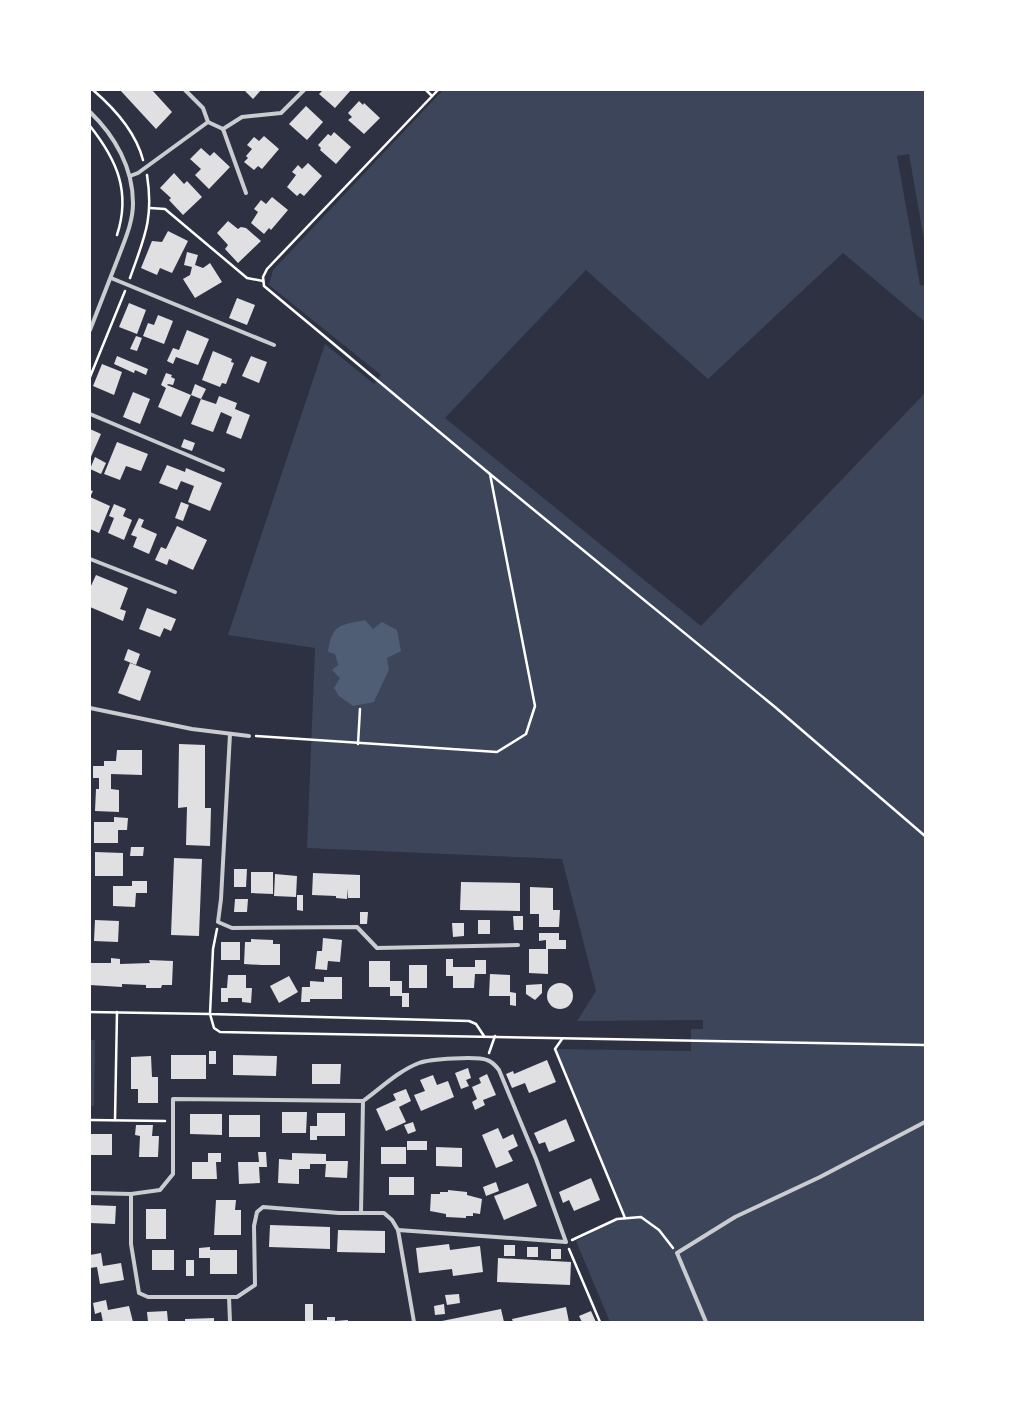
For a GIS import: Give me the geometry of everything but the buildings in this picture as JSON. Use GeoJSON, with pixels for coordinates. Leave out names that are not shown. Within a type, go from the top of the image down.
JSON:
{"type":"FeatureCollection","features":[{"type":"Feature","properties":{"kind":"street"},"geometry":{"type":"LineString","coordinates":[[185,90],[203,108],[208,122],[223,129],[246,193]]}},
{"type":"Feature","properties":{"kind":"street"},"geometry":{"type":"LineString","coordinates":[[223,129],[242,117],[281,113],[304,90]]}},
{"type":"Feature","properties":{"kind":"street"},"geometry":{"type":"LineString","coordinates":[[90,112],[119,150],[130,176],[133,203],[130,226],[90,330]]}},
{"type":"Feature","properties":{"kind":"street"},"geometry":{"type":"LineString","coordinates":[[130,176],[138,173],[208,122]]}},
{"type":"Feature","properties":{"kind":"street"},"geometry":{"type":"LineString","coordinates":[[111,278],[274,345]]}},
{"type":"Feature","properties":{"kind":"street"},"geometry":{"type":"LineString","coordinates":[[90,414],[223,470]]}},
{"type":"Feature","properties":{"kind":"street"},"geometry":{"type":"LineString","coordinates":[[90,559],[175,592]]}},
{"type":"Feature","properties":{"kind":"street"},"geometry":{"type":"LineString","coordinates":[[90,708],[192,729],[249,736]]}},
{"type":"Feature","properties":{"kind":"street"},"geometry":{"type":"LineString","coordinates":[[230,734],[221,899],[218,922],[232,928],[356,927],[377,948],[518,945]]}},
{"type":"Feature","properties":{"kind":"street"},"geometry":{"type":"LineString","coordinates":[[90,1193],[131,1194],[160,1190],[173,1174],[173,1099],[363,1101],[393,1077],[420,1062],[455,1058],[487,1060],[494,1064],[499,1070],[536,1159],[566,1242],[398,1230]]}},
{"type":"Feature","properties":{"kind":"street"},"geometry":{"type":"LineString","coordinates":[[361,1213],[363,1101]]}},
{"type":"Feature","properties":{"kind":"street"},"geometry":{"type":"LineString","coordinates":[[706,1322],[677,1253],[735,1217],[820,1177],[925,1122]]}},
{"type":"Feature","properties":{"kind":"street"},"geometry":{"type":"LineString","coordinates":[[131,1194],[131,1244],[140,1293],[148,1297],[237,1297],[255,1285],[254,1226],[257,1212],[263,1207],[339,1213],[384,1213],[392,1220],[398,1230],[414,1322]]}},
{"type":"Feature","properties":{"kind":"street"},"geometry":{"type":"LineString","coordinates":[[229,1297],[230,1322]]}},
{"type":"Feature","properties":{"kind":"path"},"geometry":{"type":"LineString","coordinates":[[426,90],[432,96]]}},
{"type":"Feature","properties":{"kind":"path"},"geometry":{"type":"LineString","coordinates":[[438,90],[267,269],[263,281],[267,290],[776,707],[925,836]]}},
{"type":"Feature","properties":{"kind":"path"},"geometry":{"type":"LineString","coordinates":[[90,126],[110,155],[117,169],[121,183],[123,200],[122,216],[114,241]]}},
{"type":"Feature","properties":{"kind":"path"},"geometry":{"type":"LineString","coordinates":[[150,208],[165,209],[247,278],[263,281]]}},
{"type":"Feature","properties":{"kind":"path"},"geometry":{"type":"LineString","coordinates":[[249,736],[497,752],[526,734],[535,706],[490,474]]}},
{"type":"Feature","properties":{"kind":"path"},"geometry":{"type":"LineString","coordinates":[[358,744],[360,708]]}},
{"type":"Feature","properties":{"kind":"path"},"geometry":{"type":"LineString","coordinates":[[218,922],[213,949],[210,1014],[214,1028],[220,1032],[925,1045]]}},
{"type":"Feature","properties":{"kind":"path"},"geometry":{"type":"LineString","coordinates":[[90,1012],[469,1021],[476,1024],[484,1036]]}},
{"type":"Feature","properties":{"kind":"path"},"geometry":{"type":"LineString","coordinates":[[115,1120],[118,1012]]}},
{"type":"Feature","properties":{"kind":"path"},"geometry":{"type":"LineString","coordinates":[[487,1060],[495,1036]]}},
{"type":"Feature","properties":{"kind":"path"},"geometry":{"type":"LineString","coordinates":[[562,1038],[555,1049],[625,1218]]}},
{"type":"Feature","properties":{"kind":"path"},"geometry":{"type":"LineString","coordinates":[[90,1120],[173,1122]]}},
{"type":"Feature","properties":{"kind":"path"},"geometry":{"type":"LineString","coordinates":[[600,1322],[566,1242],[617,1219],[641,1216],[659,1230],[677,1253]]}},
{"type":"Feature","properties":{"kind":"shaded area"},"geometry":{"type":"Polygon","coordinates":[[[443,90],[925,90],[925,246],[909,154],[897,156],[920,285],[925,286],[925,322],[843,253],[708,379],[586,270],[445,418],[701,626],[925,393],[925,1322],[610,1322],[576,1241],[624,1216],[555,1049],[691,1051],[691,1029],[703,1029],[703,1020],[577,1021],[596,991],[562,859],[307,848],[315,648],[228,635],[325,344],[374,384],[381,375],[269,285],[273,270],[443,90]],[[335,654],[338,665],[374,702],[389,670],[335,654]]]}},
{"type":"Feature","properties":{"kind":"shaded area"},"geometry":{"type":"Polygon","coordinates":[[[365,620],[373,629],[382,622],[397,630],[401,651],[387,658],[389,670],[374,702],[353,706],[339,696],[334,688],[340,678],[332,670],[338,665],[335,654],[328,652],[332,636],[339,627],[349,623],[365,620]]]}},
{"type":"Feature","properties":{"kind":"shaded area"},"geometry":{"type":"Polygon","coordinates":[[[90,1040],[95,1040],[94,1106],[90,1106],[90,1040]]]}}]}
